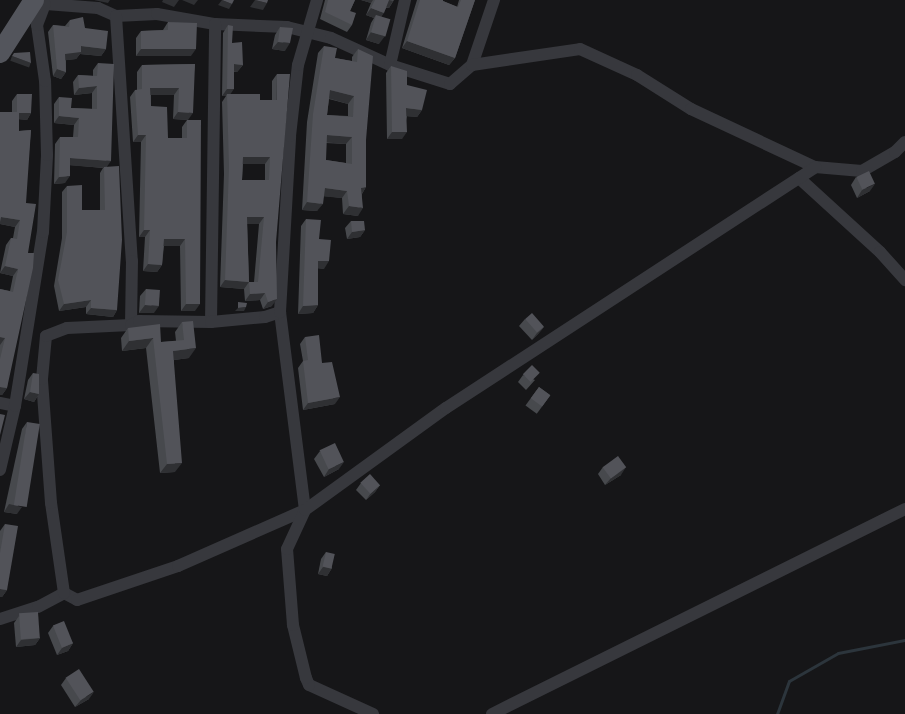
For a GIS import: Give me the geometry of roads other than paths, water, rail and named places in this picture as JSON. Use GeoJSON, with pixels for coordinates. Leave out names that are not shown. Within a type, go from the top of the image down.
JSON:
{"type":"FeatureCollection","features":[{"type":"Feature","properties":{"kind":"main road"},"geometry":{"type":"LineString","coordinates":[[0,53],[37,2]]}},
{"type":"Feature","properties":{"kind":"street"},"geometry":{"type":"LineString","coordinates":[[317,0],[298,65],[290,136],[280,312],[305,510],[287,549],[293,625],[309,685],[373,714]]}},
{"type":"Feature","properties":{"kind":"street"},"geometry":{"type":"LineString","coordinates":[[390,65],[405,0]]}},
{"type":"Feature","properties":{"kind":"street"},"geometry":{"type":"LineString","coordinates":[[0,470],[15,406],[43,232],[47,155],[45,81],[37,25],[37,2],[98,9],[116,16],[157,14],[216,24],[309,32],[390,65],[450,84],[472,65],[494,0]]}},
{"type":"Feature","properties":{"kind":"street"},"geometry":{"type":"LineString","coordinates":[[116,16],[132,261],[131,325]]}},
{"type":"Feature","properties":{"kind":"street"},"geometry":{"type":"LineString","coordinates":[[211,322],[216,24]]}},
{"type":"Feature","properties":{"kind":"street"},"geometry":{"type":"LineString","coordinates":[[472,65],[580,49],[637,75],[720,124],[815,167],[862,171],[895,152],[905,142]]}},
{"type":"Feature","properties":{"kind":"street"},"geometry":{"type":"LineString","coordinates":[[64,593],[76,600],[177,566],[305,510],[481,384],[815,167]]}},
{"type":"Feature","properties":{"kind":"street"},"geometry":{"type":"LineString","coordinates":[[799,178],[880,252],[905,279]]}},
{"type":"Feature","properties":{"kind":"street"},"geometry":{"type":"LineString","coordinates":[[64,593],[51,503],[43,346],[52,331],[131,325],[139,321],[211,322],[265,318],[280,312]]}},
{"type":"Feature","properties":{"kind":"street"},"geometry":{"type":"LineString","coordinates":[[0,403],[15,406]]}},
{"type":"Feature","properties":{"kind":"street"},"geometry":{"type":"LineString","coordinates":[[492,714],[905,509]]}},
{"type":"Feature","properties":{"kind":"street"},"geometry":{"type":"LineString","coordinates":[[0,619],[38,607],[64,593]]}},
{"type":"Feature","properties":{"kind":"waterway"},"geometry":{"type":"LineString","coordinates":[[777,714],[789,681],[838,653],[905,640]]}}]}
